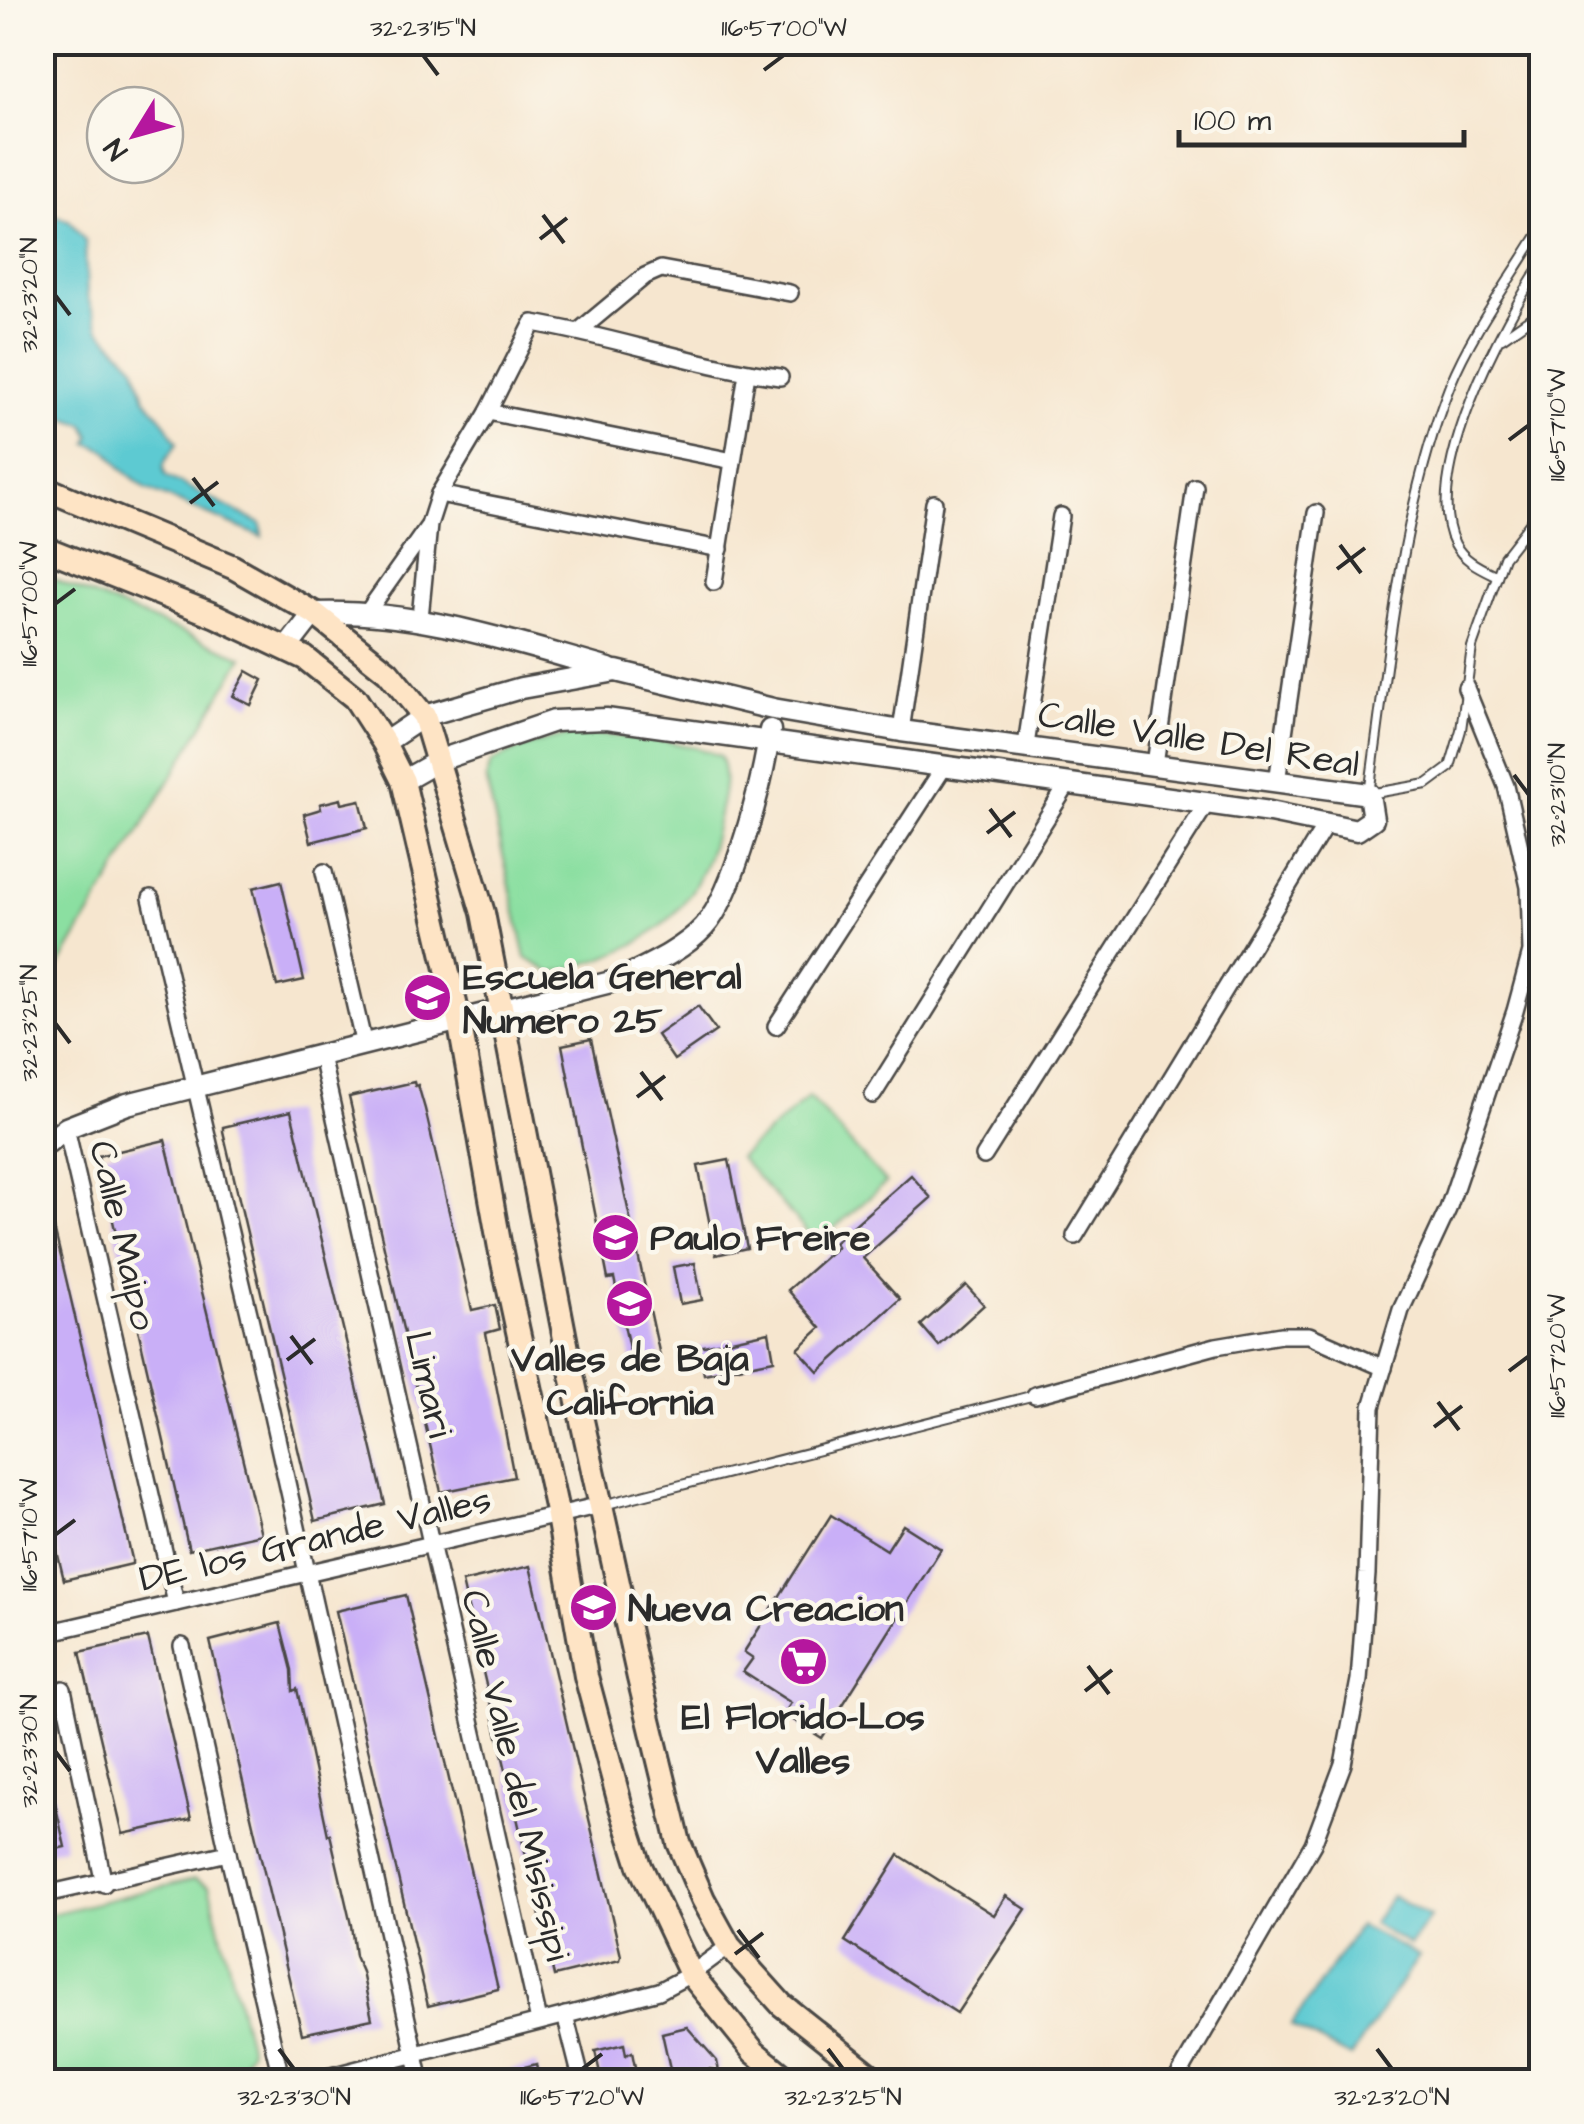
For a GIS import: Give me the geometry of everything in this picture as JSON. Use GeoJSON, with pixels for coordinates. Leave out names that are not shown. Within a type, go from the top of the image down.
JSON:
{"type":"FeatureCollection","features":[{"type":"Feature","properties":{"kind":"main road"},"geometry":{"type":"LineString","coordinates":[[42,487],[233,567],[314,613],[388,672],[424,716],[483,913],[572,1375],[638,1678],[679,1843],[729,1946],[782,2005],[879,2082]]}},
{"type":"Feature","properties":{"kind":"main road"},"geometry":{"type":"LineString","coordinates":[[42,547],[216,616],[306,658],[354,698],[384,742],[403,780],[459,1020],[500,1248],[558,1516],[586,1676],[620,1808],[640,1866],[692,1974],[754,2052],[791,2082]]}},
{"type":"Feature","properties":{"kind":"street"},"geometry":{"type":"LineString","coordinates":[[579,330],[661,269],[790,292]]}},
{"type":"Feature","properties":{"kind":"street"},"geometry":{"type":"LineString","coordinates":[[420,618],[429,525],[440,494],[533,323],[579,330],[747,373],[780,377]]}},
{"type":"Feature","properties":{"kind":"street"},"geometry":{"type":"LineString","coordinates":[[714,582],[747,373]]}},
{"type":"Feature","properties":{"kind":"street"},"geometry":{"type":"LineString","coordinates":[[488,412],[733,461]]}},
{"type":"Feature","properties":{"kind":"street"},"geometry":{"type":"LineString","coordinates":[[1155,764],[1195,487]]}},
{"type":"Feature","properties":{"kind":"street"},"geometry":{"type":"LineString","coordinates":[[440,494],[720,549]]}},
{"type":"Feature","properties":{"kind":"street"},"geometry":{"type":"LineString","coordinates":[[901,730],[934,503]]}},
{"type":"Feature","properties":{"kind":"street"},"geometry":{"type":"LineString","coordinates":[[1277,782],[1316,513]]}},
{"type":"Feature","properties":{"kind":"street"},"geometry":{"type":"LineString","coordinates":[[1026,745],[1060,516]]}},
{"type":"Feature","properties":{"kind":"street"},"geometry":{"type":"LineString","coordinates":[[366,614],[429,525]]}},
{"type":"Feature","properties":{"kind":"street"},"geometry":{"type":"LineString","coordinates":[[286,649],[314,613],[366,614],[420,618],[616,671]]}},
{"type":"Feature","properties":{"kind":"street","name":"Calle Valle Del Real"},"geometry":{"type":"LineString","coordinates":[[384,742],[424,716],[521,688],[616,671],[773,709],[901,730],[1369,794],[1374,811],[1367,826],[1357,830],[1206,804],[606,720],[554,721],[440,760],[403,780]]}},
{"type":"Feature","properties":{"kind":"street"},"geometry":{"type":"LineString","coordinates":[[1175,2082],[1313,1844],[1343,1764],[1360,1662],[1372,1407],[1401,1310],[1448,1209],[1532,952],[1529,887],[1506,786],[1466,688]]}},
{"type":"Feature","properties":{"kind":"street"},"geometry":{"type":"LineString","coordinates":[[42,1146],[66,1128],[127,1104],[619,980],[666,956],[705,926],[729,882],[769,740],[773,709]]}},
{"type":"Feature","properties":{"kind":"street"},"geometry":{"type":"LineString","coordinates":[[776,1026],[944,767]]}},
{"type":"Feature","properties":{"kind":"street"},"geometry":{"type":"LineString","coordinates":[[873,1095],[1068,784]]}},
{"type":"Feature","properties":{"kind":"street"},"geometry":{"type":"LineString","coordinates":[[984,1156],[1206,804]]}},
{"type":"Feature","properties":{"kind":"street"},"geometry":{"type":"LineString","coordinates":[[1074,1236],[1326,824]]}},
{"type":"Feature","properties":{"kind":"street"},"geometry":{"type":"LineString","coordinates":[[324,872],[364,1045]]}},
{"type":"Feature","properties":{"kind":"street"},"geometry":{"type":"LineString","coordinates":[[151,898],[422,2082]]}},
{"type":"Feature","properties":{"kind":"street","name":"Limari"},"geometry":{"type":"LineString","coordinates":[[321,1056],[432,1542]]}},
{"type":"Feature","properties":{"kind":"street","name":"Calle Maipo"},"geometry":{"type":"LineString","coordinates":[[66,1128],[176,1602]]}},
{"type":"Feature","properties":{"kind":"street"},"geometry":{"type":"LineString","coordinates":[[1035,1395],[1216,1346],[1280,1335],[1309,1335],[1384,1368]]}},
{"type":"Feature","properties":{"kind":"street","name":"DE los Grande Valles"},"geometry":{"type":"LineString","coordinates":[[46,1633],[602,1506]]}},
{"type":"Feature","properties":{"kind":"street","name":"Calle Valle del Misissipi"},"geometry":{"type":"LineString","coordinates":[[432,1542],[539,2021]]}},
{"type":"Feature","properties":{"kind":"street"},"geometry":{"type":"LineString","coordinates":[[42,1600],[46,1633]]}},
{"type":"Feature","properties":{"kind":"street"},"geometry":{"type":"LineString","coordinates":[[182,1646],[282,2082]]}},
{"type":"Feature","properties":{"kind":"street"},"geometry":{"type":"LineString","coordinates":[[63,1689],[104,1884]]}},
{"type":"Feature","properties":{"kind":"street"},"geometry":{"type":"LineString","coordinates":[[42,1895],[228,1853]]}},
{"type":"Feature","properties":{"kind":"street"},"geometry":{"type":"LineString","coordinates":[[308,2082],[659,1991],[692,1974],[729,1946]]}},
{"type":"Feature","properties":{"kind":"street"},"geometry":{"type":"LineString","coordinates":[[566,2015],[582,2082]]}},
{"type":"Feature","properties":{"kind":"lane"},"geometry":{"type":"LineString","coordinates":[[1542,228],[1480,325],[1452,382],[1432,436],[1412,519],[1369,794],[1426,784],[1450,767],[1460,730],[1472,647],[1497,576],[1504,557],[1542,508]]}},
{"type":"Feature","properties":{"kind":"lane"},"geometry":{"type":"LineString","coordinates":[[1497,576],[1468,561],[1454,542],[1448,513],[1452,458],[1476,383],[1542,264]]}},
{"type":"Feature","properties":{"kind":"lane"},"geometry":{"type":"LineString","coordinates":[[1499,341],[1542,310]]}},
{"type":"Feature","properties":{"kind":"lane"},"geometry":{"type":"LineString","coordinates":[[602,1506],[1035,1395]]}},
{"type":"Feature","properties":{"kind":"green space"},"geometry":{"type":"Polygon","coordinates":[[[43,575],[243,657],[43,994],[43,575]]]}},
{"type":"Feature","properties":{"kind":"green space"},"geometry":{"type":"Polygon","coordinates":[[[576,734],[667,742],[720,756],[724,789],[708,856],[680,907],[639,942],[584,965],[552,973],[526,958],[486,779],[491,763],[501,757],[576,734]]]}},
{"type":"Feature","properties":{"kind":"green space"},"geometry":{"type":"Polygon","coordinates":[[[809,1097],[886,1183],[817,1243],[739,1157],[809,1097]]]}},
{"type":"Feature","properties":{"kind":"green space"},"geometry":{"type":"Polygon","coordinates":[[[194,1879],[209,1886],[250,2050],[242,2064],[164,2081],[43,2081],[43,1916],[194,1879]]]}},
{"type":"Feature","properties":{"kind":"water"},"geometry":{"type":"Polygon","coordinates":[[[57,215],[70,221],[85,241],[87,296],[99,329],[135,366],[145,398],[177,443],[165,463],[166,476],[261,524],[262,537],[147,489],[122,469],[108,451],[88,443],[91,436],[84,424],[43,405],[43,229],[57,215]]]}},
{"type":"Feature","properties":{"kind":"water"},"geometry":{"type":"Polygon","coordinates":[[[1392,1896],[1430,1917],[1410,1945],[1372,1924],[1392,1896]]]}},
{"type":"Feature","properties":{"kind":"water"},"geometry":{"type":"Polygon","coordinates":[[[1359,1926],[1419,1956],[1351,2057],[1291,2026],[1359,1926]]]}},
{"type":"Feature","properties":{"kind":"building"},"geometry":{"type":"Polygon","coordinates":[[[247,671],[263,680],[251,705],[233,696],[247,671]]]}},
{"type":"Feature","properties":{"kind":"building"},"geometry":{"type":"Polygon","coordinates":[[[341,799],[342,804],[360,800],[367,828],[311,842],[304,814],[321,809],[320,804],[341,799]]]}},
{"type":"Feature","properties":{"kind":"building"},"geometry":{"type":"Polygon","coordinates":[[[281,881],[304,980],[277,986],[253,888],[281,881]]]}},
{"type":"Feature","properties":{"kind":"building"},"geometry":{"type":"Polygon","coordinates":[[[698,1006],[716,1031],[674,1060],[657,1035],[698,1006]]]}},
{"type":"Feature","properties":{"kind":"building"},"geometry":{"type":"Polygon","coordinates":[[[591,1039],[660,1356],[632,1362],[614,1278],[608,1279],[562,1045],[591,1039]]]}},
{"type":"Feature","properties":{"kind":"building"},"geometry":{"type":"Polygon","coordinates":[[[414,1082],[425,1109],[472,1310],[495,1305],[500,1329],[486,1333],[514,1477],[441,1492],[349,1097],[414,1082]]]}},
{"type":"Feature","properties":{"kind":"building"},"geometry":{"type":"Polygon","coordinates":[[[291,1111],[385,1504],[315,1521],[223,1131],[223,1127],[291,1111]]]}},
{"type":"Feature","properties":{"kind":"building"},"geometry":{"type":"Polygon","coordinates":[[[165,1140],[261,1534],[189,1550],[98,1156],[165,1140]]]}},
{"type":"Feature","properties":{"kind":"building"},"geometry":{"type":"Polygon","coordinates":[[[729,1160],[747,1248],[716,1255],[698,1166],[729,1160]]]}},
{"type":"Feature","properties":{"kind":"building"},"geometry":{"type":"Polygon","coordinates":[[[911,1175],[931,1198],[863,1258],[900,1299],[819,1372],[798,1349],[821,1328],[788,1290],[911,1175]]]}},
{"type":"Feature","properties":{"kind":"building"},"geometry":{"type":"Polygon","coordinates":[[[48,1202],[132,1559],[132,1564],[64,1580],[42,1489],[42,1203],[48,1202]]]}},
{"type":"Feature","properties":{"kind":"building"},"geometry":{"type":"Polygon","coordinates":[[[695,1263],[702,1300],[680,1304],[673,1267],[695,1263]]]}},
{"type":"Feature","properties":{"kind":"building"},"geometry":{"type":"Polygon","coordinates":[[[966,1285],[984,1305],[939,1346],[921,1325],[966,1285]]]}},
{"type":"Feature","properties":{"kind":"building"},"geometry":{"type":"Polygon","coordinates":[[[769,1332],[774,1360],[704,1374],[699,1347],[769,1332]]]}},
{"type":"Feature","properties":{"kind":"building"},"geometry":{"type":"Polygon","coordinates":[[[831,1515],[887,1550],[903,1525],[941,1549],[822,1738],[784,1714],[791,1703],[743,1672],[753,1658],[744,1652],[831,1515]]]}},
{"type":"Feature","properties":{"kind":"building"},"geometry":{"type":"Polygon","coordinates":[[[530,1566],[621,1956],[620,1960],[554,1976],[462,1582],[530,1566]]]}},
{"type":"Feature","properties":{"kind":"building"},"geometry":{"type":"Polygon","coordinates":[[[406,1595],[498,1989],[428,2006],[336,1611],[406,1595]]]}},
{"type":"Feature","properties":{"kind":"building"},"geometry":{"type":"Polygon","coordinates":[[[280,1623],[372,2019],[302,2034],[210,1641],[280,1623]]]}},
{"type":"Feature","properties":{"kind":"building"},"geometry":{"type":"Polygon","coordinates":[[[148,1637],[191,1819],[123,1834],[80,1652],[148,1637]]]}},
{"type":"Feature","properties":{"kind":"building"},"geometry":{"type":"Polygon","coordinates":[[[48,1771],[65,1847],[42,1852],[42,1772],[48,1771]]]}},
{"type":"Feature","properties":{"kind":"building"},"geometry":{"type":"Polygon","coordinates":[[[899,1855],[994,1915],[1006,1896],[1026,1909],[957,2013],[845,1941],[899,1855]]]}},
{"type":"Feature","properties":{"kind":"building"},"geometry":{"type":"Polygon","coordinates":[[[687,2027],[717,2061],[719,2071],[710,2069],[673,2082],[662,2033],[687,2027]]]}},
{"type":"Feature","properties":{"kind":"building"},"geometry":{"type":"Polygon","coordinates":[[[624,2044],[626,2055],[632,2052],[637,2077],[632,2078],[633,2082],[602,2082],[595,2051],[624,2044]]]}},
{"type":"Feature","properties":{"kind":"building"},"geometry":{"type":"Polygon","coordinates":[[[536,2064],[540,2082],[490,2082],[489,2076],[536,2064]]]}},
{"type":"Feature","properties":{"kind":"place","name":"Escuela General Numero 25"},"geometry":{"type":"Point","coordinates":[428,998]}},
{"type":"Feature","properties":{"kind":"place","name":"Paulo Freire"},"geometry":{"type":"Point","coordinates":[615,1237]}},
{"type":"Feature","properties":{"kind":"place","name":"Valles de Baja California"},"geometry":{"type":"Point","coordinates":[630,1304]}},
{"type":"Feature","properties":{"kind":"place","name":"Nueva Creacion"},"geometry":{"type":"Point","coordinates":[593,1608]}},
{"type":"Feature","properties":{"kind":"place","name":"El Florido-Los Valles"},"geometry":{"type":"Point","coordinates":[803,1662]}}]}
